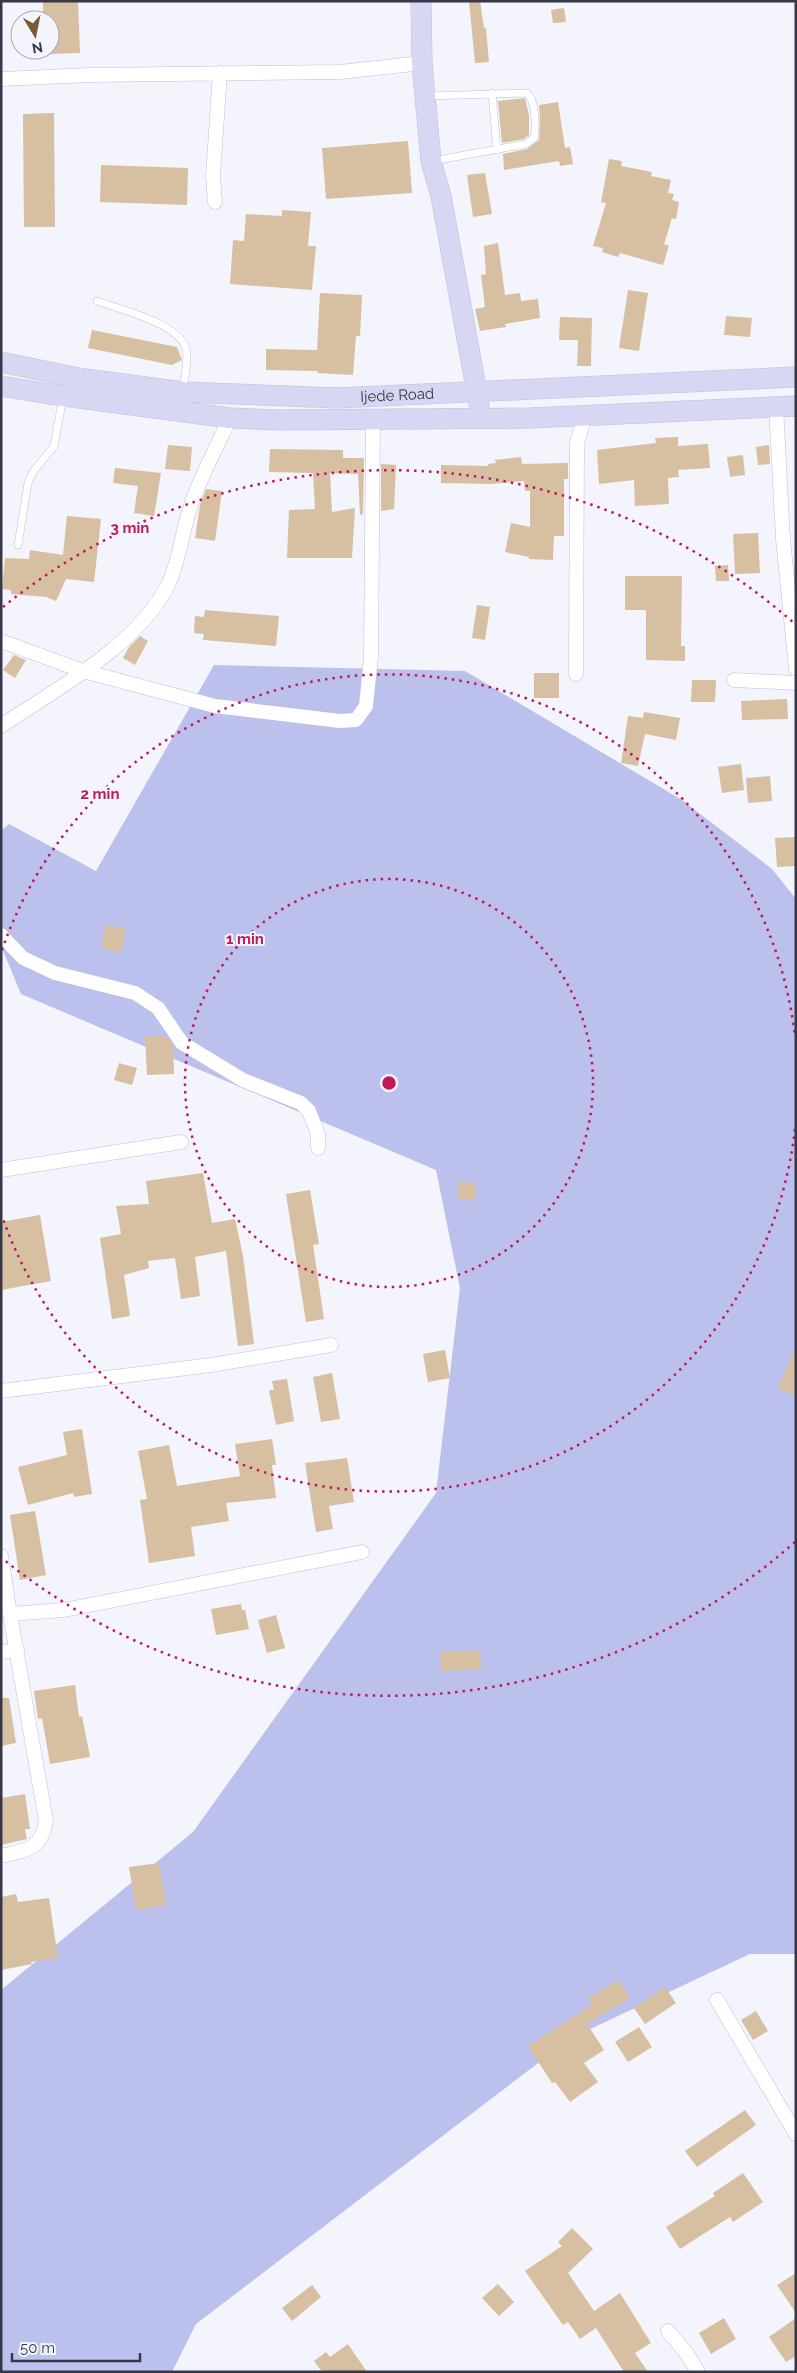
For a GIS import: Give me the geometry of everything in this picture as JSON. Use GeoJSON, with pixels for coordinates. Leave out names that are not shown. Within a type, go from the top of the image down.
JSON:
{"type":"FeatureCollection","features":[{"type":"Feature","properties":{"kind":"main road"},"geometry":{"type":"LineString","coordinates":[[422,1],[424,96],[432,161],[441,196],[482,419]]}},
{"type":"Feature","properties":{"kind":"main road","name":"Ijede Road"},"geometry":{"type":"LineString","coordinates":[[1,362],[78,378],[183,392],[337,398],[796,377]]}},
{"type":"Feature","properties":{"kind":"main road","name":"Ijede Road"},"geometry":{"type":"LineString","coordinates":[[1,386],[230,418],[374,421],[482,419],[786,406]]}},
{"type":"Feature","properties":{"kind":"street"},"geometry":{"type":"LineString","coordinates":[[1,79],[90,75],[340,72],[422,63]]}},
{"type":"Feature","properties":{"kind":"street"},"geometry":{"type":"LineString","coordinates":[[215,202],[213,176],[220,74]]}},
{"type":"Feature","properties":{"kind":"street"},"geometry":{"type":"LineString","coordinates":[[786,406],[783,539],[796,669]]}},
{"type":"Feature","properties":{"kind":"street"},"geometry":{"type":"LineString","coordinates":[[576,674],[577,442],[585,415]]}},
{"type":"Feature","properties":{"kind":"street"},"geometry":{"type":"LineString","coordinates":[[1,726],[83,671],[125,638],[151,610],[168,584],[191,503],[230,418]]}},
{"type":"Feature","properties":{"kind":"street"},"geometry":{"type":"LineString","coordinates":[[1,641],[83,671],[215,706],[340,721],[356,720],[366,706],[371,657],[374,421]]}},
{"type":"Feature","properties":{"kind":"street"},"geometry":{"type":"LineString","coordinates":[[734,680],[796,683],[796,680]]}},
{"type":"Feature","properties":{"kind":"street"},"geometry":{"type":"LineString","coordinates":[[1,935],[23,958],[55,973],[135,993],[158,1008],[182,1043],[243,1080],[301,1103],[309,1111],[315,1126],[318,1134],[318,1148]]}},
{"type":"Feature","properties":{"kind":"street"},"geometry":{"type":"LineString","coordinates":[[1,1170],[181,1142]]}},
{"type":"Feature","properties":{"kind":"street"},"geometry":{"type":"LineString","coordinates":[[1,1390],[211,1365],[331,1345]]}},
{"type":"Feature","properties":{"kind":"street"},"geometry":{"type":"LineString","coordinates":[[10,1614],[64,1610],[362,1552]]}},
{"type":"Feature","properties":{"kind":"street"},"geometry":{"type":"LineString","coordinates":[[1,1556],[46,1821],[43,1836],[33,1846],[1,1856]]}},
{"type":"Feature","properties":{"kind":"street"},"geometry":{"type":"LineString","coordinates":[[1,1652],[17,1650]]}},
{"type":"Feature","properties":{"kind":"street"},"geometry":{"type":"LineString","coordinates":[[716,2000],[796,2134]]}},
{"type":"Feature","properties":{"kind":"street"},"geometry":{"type":"LineString","coordinates":[[668,2331],[687,2354],[698,2372]]}},
{"type":"Feature","properties":{"kind":"lane"},"geometry":{"type":"LineString","coordinates":[[424,96],[519,92],[530,95],[535,132],[530,143],[432,161]]}},
{"type":"Feature","properties":{"kind":"lane"},"geometry":{"type":"LineString","coordinates":[[492,93],[497,150]]}},
{"type":"Feature","properties":{"kind":"lane"},"geometry":{"type":"LineString","coordinates":[[98,301],[168,328],[182,339],[187,351],[183,392]]}},
{"type":"Feature","properties":{"kind":"lane"},"geometry":{"type":"LineString","coordinates":[[18,545],[28,483],[33,472],[54,446],[63,396]]}},
{"type":"Feature","properties":{"kind":"shaded area"},"geometry":{"type":"Polygon","coordinates":[[[214,665],[465,671],[682,800],[772,869],[796,899],[796,1954],[750,1954],[571,2038],[196,2324],[172,2372],[1,2372],[1,1990],[193,1832],[436,1493],[460,1288],[436,1170],[21,994],[1,946],[1,831],[9,824],[96,871],[214,665]]]}},
{"type":"Feature","properties":{"kind":"building"},"geometry":{"type":"Polygon","coordinates":[[[43,1],[78,1],[80,53],[60,54],[60,10],[43,10],[43,1]]]}},
{"type":"Feature","properties":{"kind":"building"},"geometry":{"type":"Polygon","coordinates":[[[469,1],[480,1],[484,28],[486,28],[489,62],[475,63],[469,1]]]}},
{"type":"Feature","properties":{"kind":"building"},"geometry":{"type":"Polygon","coordinates":[[[564,8],[566,22],[553,23],[551,10],[564,8]]]}},
{"type":"Feature","properties":{"kind":"building"},"geometry":{"type":"Polygon","coordinates":[[[525,98],[529,115],[529,135],[524,139],[502,143],[498,101],[525,98]]]}},
{"type":"Feature","properties":{"kind":"building"},"geometry":{"type":"Polygon","coordinates":[[[558,102],[565,148],[570,147],[573,164],[560,166],[559,161],[504,170],[503,154],[527,149],[539,140],[539,105],[558,102]]]}},
{"type":"Feature","properties":{"kind":"building"},"geometry":{"type":"Polygon","coordinates":[[[54,113],[55,227],[24,227],[23,114],[54,113]]]}},
{"type":"Feature","properties":{"kind":"building"},"geometry":{"type":"Polygon","coordinates":[[[408,141],[412,193],[326,199],[322,148],[408,141]]]}},
{"type":"Feature","properties":{"kind":"building"},"geometry":{"type":"Polygon","coordinates":[[[609,159],[622,161],[621,166],[652,172],[651,176],[671,180],[668,193],[674,194],[672,200],[679,202],[676,219],[672,218],[664,244],[669,246],[663,265],[620,253],[618,257],[602,252],[603,248],[593,246],[606,203],[601,202],[609,159]]]}},
{"type":"Feature","properties":{"kind":"building"},"geometry":{"type":"Polygon","coordinates":[[[101,165],[188,168],[187,205],[100,202],[101,165]]]}},
{"type":"Feature","properties":{"kind":"building"},"geometry":{"type":"Polygon","coordinates":[[[485,173],[492,214],[473,217],[467,175],[485,173]]]}},
{"type":"Feature","properties":{"kind":"building"},"geometry":{"type":"Polygon","coordinates":[[[282,210],[311,212],[308,246],[316,246],[312,290],[230,284],[233,240],[244,241],[246,214],[282,216],[282,210]]]}},
{"type":"Feature","properties":{"kind":"building"},"geometry":{"type":"Polygon","coordinates":[[[498,243],[505,295],[520,293],[521,301],[538,299],[540,318],[505,324],[506,327],[480,331],[475,309],[485,307],[481,275],[486,274],[484,246],[498,243]]]}},
{"type":"Feature","properties":{"kind":"building"},"geometry":{"type":"Polygon","coordinates":[[[628,290],[648,293],[639,351],[619,348],[628,290]]]}},
{"type":"Feature","properties":{"kind":"building"},"geometry":{"type":"Polygon","coordinates":[[[320,293],[362,295],[360,336],[356,336],[353,375],[317,373],[318,371],[266,370],[266,349],[317,350],[320,293]]]}},
{"type":"Feature","properties":{"kind":"building"},"geometry":{"type":"Polygon","coordinates":[[[726,316],[752,318],[750,337],[724,335],[726,316]]]}},
{"type":"Feature","properties":{"kind":"building"},"geometry":{"type":"Polygon","coordinates":[[[560,317],[592,318],[591,366],[577,366],[578,340],[559,340],[560,317]]]}},
{"type":"Feature","properties":{"kind":"building"},"geometry":{"type":"Polygon","coordinates":[[[92,330],[177,347],[182,360],[172,365],[88,348],[92,330]]]}},
{"type":"Feature","properties":{"kind":"building"},"geometry":{"type":"Polygon","coordinates":[[[678,437],[678,446],[708,444],[710,468],[678,470],[679,477],[668,478],[669,504],[635,506],[634,480],[599,484],[597,450],[656,443],[655,438],[678,437]]]}},
{"type":"Feature","properties":{"kind":"building"},"geometry":{"type":"Polygon","coordinates":[[[168,445],[192,447],[190,471],[165,469],[168,445]]]}},
{"type":"Feature","properties":{"kind":"building"},"geometry":{"type":"Polygon","coordinates":[[[769,445],[770,464],[758,465],[756,447],[769,445]]]}},
{"type":"Feature","properties":{"kind":"building"},"geometry":{"type":"Polygon","coordinates":[[[270,449],[343,450],[343,458],[364,458],[363,514],[360,515],[358,474],[330,473],[332,512],[355,508],[352,558],[287,558],[289,510],[315,509],[313,473],[269,472],[270,449]]]}},
{"type":"Feature","properties":{"kind":"building"},"geometry":{"type":"Polygon","coordinates":[[[743,455],[745,475],[730,477],[727,457],[743,455]]]}},
{"type":"Feature","properties":{"kind":"building"},"geometry":{"type":"Polygon","coordinates":[[[521,457],[522,464],[568,463],[568,479],[564,479],[564,536],[554,536],[553,560],[529,559],[529,557],[505,552],[511,523],[530,527],[530,491],[525,491],[524,481],[492,484],[441,483],[441,465],[488,466],[488,464],[496,463],[495,460],[521,457]]]}},
{"type":"Feature","properties":{"kind":"building"},"geometry":{"type":"Polygon","coordinates":[[[381,464],[396,465],[394,509],[381,511],[381,464]]]}},
{"type":"Feature","properties":{"kind":"building"},"geometry":{"type":"Polygon","coordinates":[[[115,468],[161,473],[154,516],[134,513],[138,486],[113,483],[115,468]]]}},
{"type":"Feature","properties":{"kind":"building"},"geometry":{"type":"Polygon","coordinates":[[[206,489],[222,491],[215,541],[195,538],[200,505],[206,489]]]}},
{"type":"Feature","properties":{"kind":"building"},"geometry":{"type":"Polygon","coordinates":[[[67,516],[101,519],[94,582],[66,579],[56,601],[46,597],[11,594],[11,590],[2,589],[5,558],[29,559],[30,550],[63,555],[67,516]]]}},
{"type":"Feature","properties":{"kind":"building"},"geometry":{"type":"Polygon","coordinates":[[[758,533],[760,573],[735,574],[733,534],[758,533]]]}},
{"type":"Feature","properties":{"kind":"building"},"geometry":{"type":"Polygon","coordinates":[[[728,565],[729,581],[716,581],[715,566],[728,565]]]}},
{"type":"Feature","properties":{"kind":"building"},"geometry":{"type":"Polygon","coordinates":[[[625,576],[682,576],[681,646],[685,646],[685,661],[646,660],[646,610],[625,610],[625,576]]]}},
{"type":"Feature","properties":{"kind":"building"},"geometry":{"type":"Polygon","coordinates":[[[477,605],[490,607],[485,640],[472,638],[477,605]]]}},
{"type":"Feature","properties":{"kind":"building"},"geometry":{"type":"Polygon","coordinates":[[[205,610],[279,616],[276,646],[203,640],[204,634],[194,633],[195,616],[204,617],[205,610]]]}},
{"type":"Feature","properties":{"kind":"building"},"geometry":{"type":"Polygon","coordinates":[[[140,636],[148,641],[135,665],[123,658],[129,647],[140,636]]]}},
{"type":"Feature","properties":{"kind":"building"},"geometry":{"type":"Polygon","coordinates":[[[14,655],[26,660],[15,678],[3,670],[14,655]]]}},
{"type":"Feature","properties":{"kind":"building"},"geometry":{"type":"Polygon","coordinates":[[[534,673],[559,673],[559,698],[534,698],[534,673]]]}},
{"type":"Feature","properties":{"kind":"building"},"geometry":{"type":"Polygon","coordinates":[[[692,680],[716,680],[715,702],[691,702],[692,680]]]}},
{"type":"Feature","properties":{"kind":"building"},"geometry":{"type":"Polygon","coordinates":[[[787,699],[788,719],[742,720],[741,701],[787,699]]]}},
{"type":"Feature","properties":{"kind":"building"},"geometry":{"type":"Polygon","coordinates":[[[644,712],[680,718],[676,740],[645,734],[638,766],[621,763],[628,716],[643,718],[644,712]]]}},
{"type":"Feature","properties":{"kind":"building"},"geometry":{"type":"Polygon","coordinates":[[[741,764],[744,790],[722,793],[718,767],[741,764]]]}},
{"type":"Feature","properties":{"kind":"building"},"geometry":{"type":"Polygon","coordinates":[[[770,776],[772,801],[748,803],[746,778],[770,776]]]}},
{"type":"Feature","properties":{"kind":"building"},"geometry":{"type":"Polygon","coordinates":[[[796,837],[796,866],[777,867],[775,838],[796,837]]]}},
{"type":"Feature","properties":{"kind":"building"},"geometry":{"type":"Polygon","coordinates":[[[106,925],[126,929],[121,953],[101,948],[106,925]]]}},
{"type":"Feature","properties":{"kind":"building"},"geometry":{"type":"Polygon","coordinates":[[[145,1036],[166,1036],[173,1046],[174,1074],[147,1075],[145,1036]]]}},
{"type":"Feature","properties":{"kind":"building"},"geometry":{"type":"Polygon","coordinates":[[[119,1063],[137,1068],[132,1085],[114,1080],[119,1063]]]}},
{"type":"Feature","properties":{"kind":"building"},"geometry":{"type":"Polygon","coordinates":[[[203,1173],[212,1223],[235,1219],[243,1256],[254,1344],[238,1346],[226,1251],[195,1257],[200,1296],[181,1299],[175,1258],[148,1261],[149,1268],[124,1275],[130,1316],[112,1319],[100,1238],[121,1234],[116,1206],[149,1204],[146,1181],[203,1173]]]}},
{"type":"Feature","properties":{"kind":"building"},"geometry":{"type":"Polygon","coordinates":[[[459,1182],[476,1183],[475,1200],[458,1199],[459,1182]]]}},
{"type":"Feature","properties":{"kind":"building"},"geometry":{"type":"Polygon","coordinates":[[[310,1190],[319,1244],[313,1245],[324,1319],[306,1322],[286,1194],[310,1190]]]}},
{"type":"Feature","properties":{"kind":"building"},"geometry":{"type":"Polygon","coordinates":[[[40,1215],[51,1281],[1,1290],[1,1222],[40,1215]]]}},
{"type":"Feature","properties":{"kind":"building"},"geometry":{"type":"Polygon","coordinates":[[[796,1346],[796,1396],[778,1388],[796,1346]]]}},
{"type":"Feature","properties":{"kind":"building"},"geometry":{"type":"Polygon","coordinates":[[[445,1350],[450,1378],[428,1382],[423,1354],[445,1350]]]}},
{"type":"Feature","properties":{"kind":"building"},"geometry":{"type":"Polygon","coordinates":[[[332,1373],[340,1419],[321,1422],[313,1377],[332,1373]]]}},
{"type":"Feature","properties":{"kind":"building"},"geometry":{"type":"Polygon","coordinates":[[[287,1379],[294,1421],[276,1425],[269,1390],[274,1390],[272,1381],[287,1379]]]}},
{"type":"Feature","properties":{"kind":"building"},"geometry":{"type":"Polygon","coordinates":[[[82,1429],[92,1494],[74,1497],[73,1493],[28,1505],[18,1467],[67,1455],[63,1432],[82,1429]]]}},
{"type":"Feature","properties":{"kind":"building"},"geometry":{"type":"Polygon","coordinates":[[[272,1439],[276,1465],[272,1465],[276,1498],[226,1503],[229,1521],[191,1527],[195,1556],[149,1563],[140,1500],[147,1499],[138,1451],[169,1445],[177,1486],[240,1476],[235,1444],[272,1439]]]}},
{"type":"Feature","properties":{"kind":"building"},"geometry":{"type":"Polygon","coordinates":[[[347,1458],[354,1502],[329,1506],[333,1529],[316,1532],[305,1463],[347,1458]]]}},
{"type":"Feature","properties":{"kind":"building"},"geometry":{"type":"Polygon","coordinates":[[[35,1511],[46,1575],[20,1580],[10,1515],[35,1511]]]}},
{"type":"Feature","properties":{"kind":"building"},"geometry":{"type":"Polygon","coordinates":[[[241,1604],[242,1610],[245,1610],[249,1629],[216,1635],[211,1609],[241,1604]]]}},
{"type":"Feature","properties":{"kind":"building"},"geometry":{"type":"Polygon","coordinates":[[[276,1615],[285,1648],[267,1653],[258,1620],[276,1615]]]}},
{"type":"Feature","properties":{"kind":"building"},"geometry":{"type":"Polygon","coordinates":[[[480,1651],[481,1669],[441,1671],[440,1652],[480,1651]]]}},
{"type":"Feature","properties":{"kind":"building"},"geometry":{"type":"Polygon","coordinates":[[[75,1685],[79,1717],[82,1716],[90,1757],[50,1764],[42,1718],[38,1719],[34,1691],[75,1685]]]}},
{"type":"Feature","properties":{"kind":"building"},"geometry":{"type":"Polygon","coordinates":[[[1,1698],[9,1698],[16,1743],[1,1746],[1,1698]]]}},
{"type":"Feature","properties":{"kind":"building"},"geometry":{"type":"Polygon","coordinates":[[[25,1794],[30,1829],[25,1829],[27,1839],[1,1845],[1,1798],[25,1794]]]}},
{"type":"Feature","properties":{"kind":"building"},"geometry":{"type":"Polygon","coordinates":[[[159,1863],[166,1905],[136,1910],[129,1867],[159,1863]]]}},
{"type":"Feature","properties":{"kind":"building"},"geometry":{"type":"Polygon","coordinates":[[[16,1894],[18,1902],[49,1898],[58,1958],[31,1962],[32,1964],[1,1970],[1,1897],[16,1894]]]}},
{"type":"Feature","properties":{"kind":"building"},"geometry":{"type":"Polygon","coordinates":[[[619,1980],[630,1998],[587,2024],[604,2050],[584,2063],[598,2082],[570,2102],[555,2082],[552,2083],[528,2046],[592,2005],[588,1998],[619,1980]]]}},
{"type":"Feature","properties":{"kind":"building"},"geometry":{"type":"Polygon","coordinates":[[[665,1987],[676,2003],[645,2024],[634,2008],[665,1987]]]}},
{"type":"Feature","properties":{"kind":"building"},"geometry":{"type":"Polygon","coordinates":[[[756,2011],[768,2031],[753,2040],[741,2020],[756,2011]]]}},
{"type":"Feature","properties":{"kind":"building"},"geometry":{"type":"Polygon","coordinates":[[[639,2027],[652,2047],[628,2062],[615,2042],[639,2027]]]}},
{"type":"Feature","properties":{"kind":"building"},"geometry":{"type":"Polygon","coordinates":[[[745,2110],[756,2125],[697,2167],[685,2151],[745,2110]]]}},
{"type":"Feature","properties":{"kind":"building"},"geometry":{"type":"Polygon","coordinates":[[[743,2173],[763,2202],[733,2222],[730,2217],[680,2249],[666,2227],[715,2196],[713,2193],[743,2173]]]}},
{"type":"Feature","properties":{"kind":"building"},"geometry":{"type":"Polygon","coordinates":[[[572,2228],[593,2249],[568,2273],[594,2311],[620,2293],[651,2343],[635,2353],[648,2372],[624,2372],[596,2328],[580,2339],[568,2322],[563,2325],[525,2271],[562,2246],[558,2242],[572,2228]]]}},
{"type":"Feature","properties":{"kind":"building"},"geometry":{"type":"Polygon","coordinates":[[[796,2273],[796,2313],[777,2285],[796,2273]]]}},
{"type":"Feature","properties":{"kind":"building"},"geometry":{"type":"Polygon","coordinates":[[[498,2284],[514,2302],[499,2316],[482,2298],[498,2284]]]}},
{"type":"Feature","properties":{"kind":"building"},"geometry":{"type":"Polygon","coordinates":[[[312,2285],[321,2297],[292,2321],[282,2308],[312,2285]]]}},
{"type":"Feature","properties":{"kind":"building"},"geometry":{"type":"Polygon","coordinates":[[[724,2318],[736,2339],[711,2354],[699,2333],[724,2318]]]}},
{"type":"Feature","properties":{"kind":"building"},"geometry":{"type":"Polygon","coordinates":[[[796,2318],[796,2356],[786,2362],[769,2337],[796,2318]]]}},
{"type":"Feature","properties":{"kind":"building"},"geometry":{"type":"Polygon","coordinates":[[[348,2344],[367,2372],[322,2372],[314,2361],[326,2352],[330,2357],[348,2344]]]}}]}
